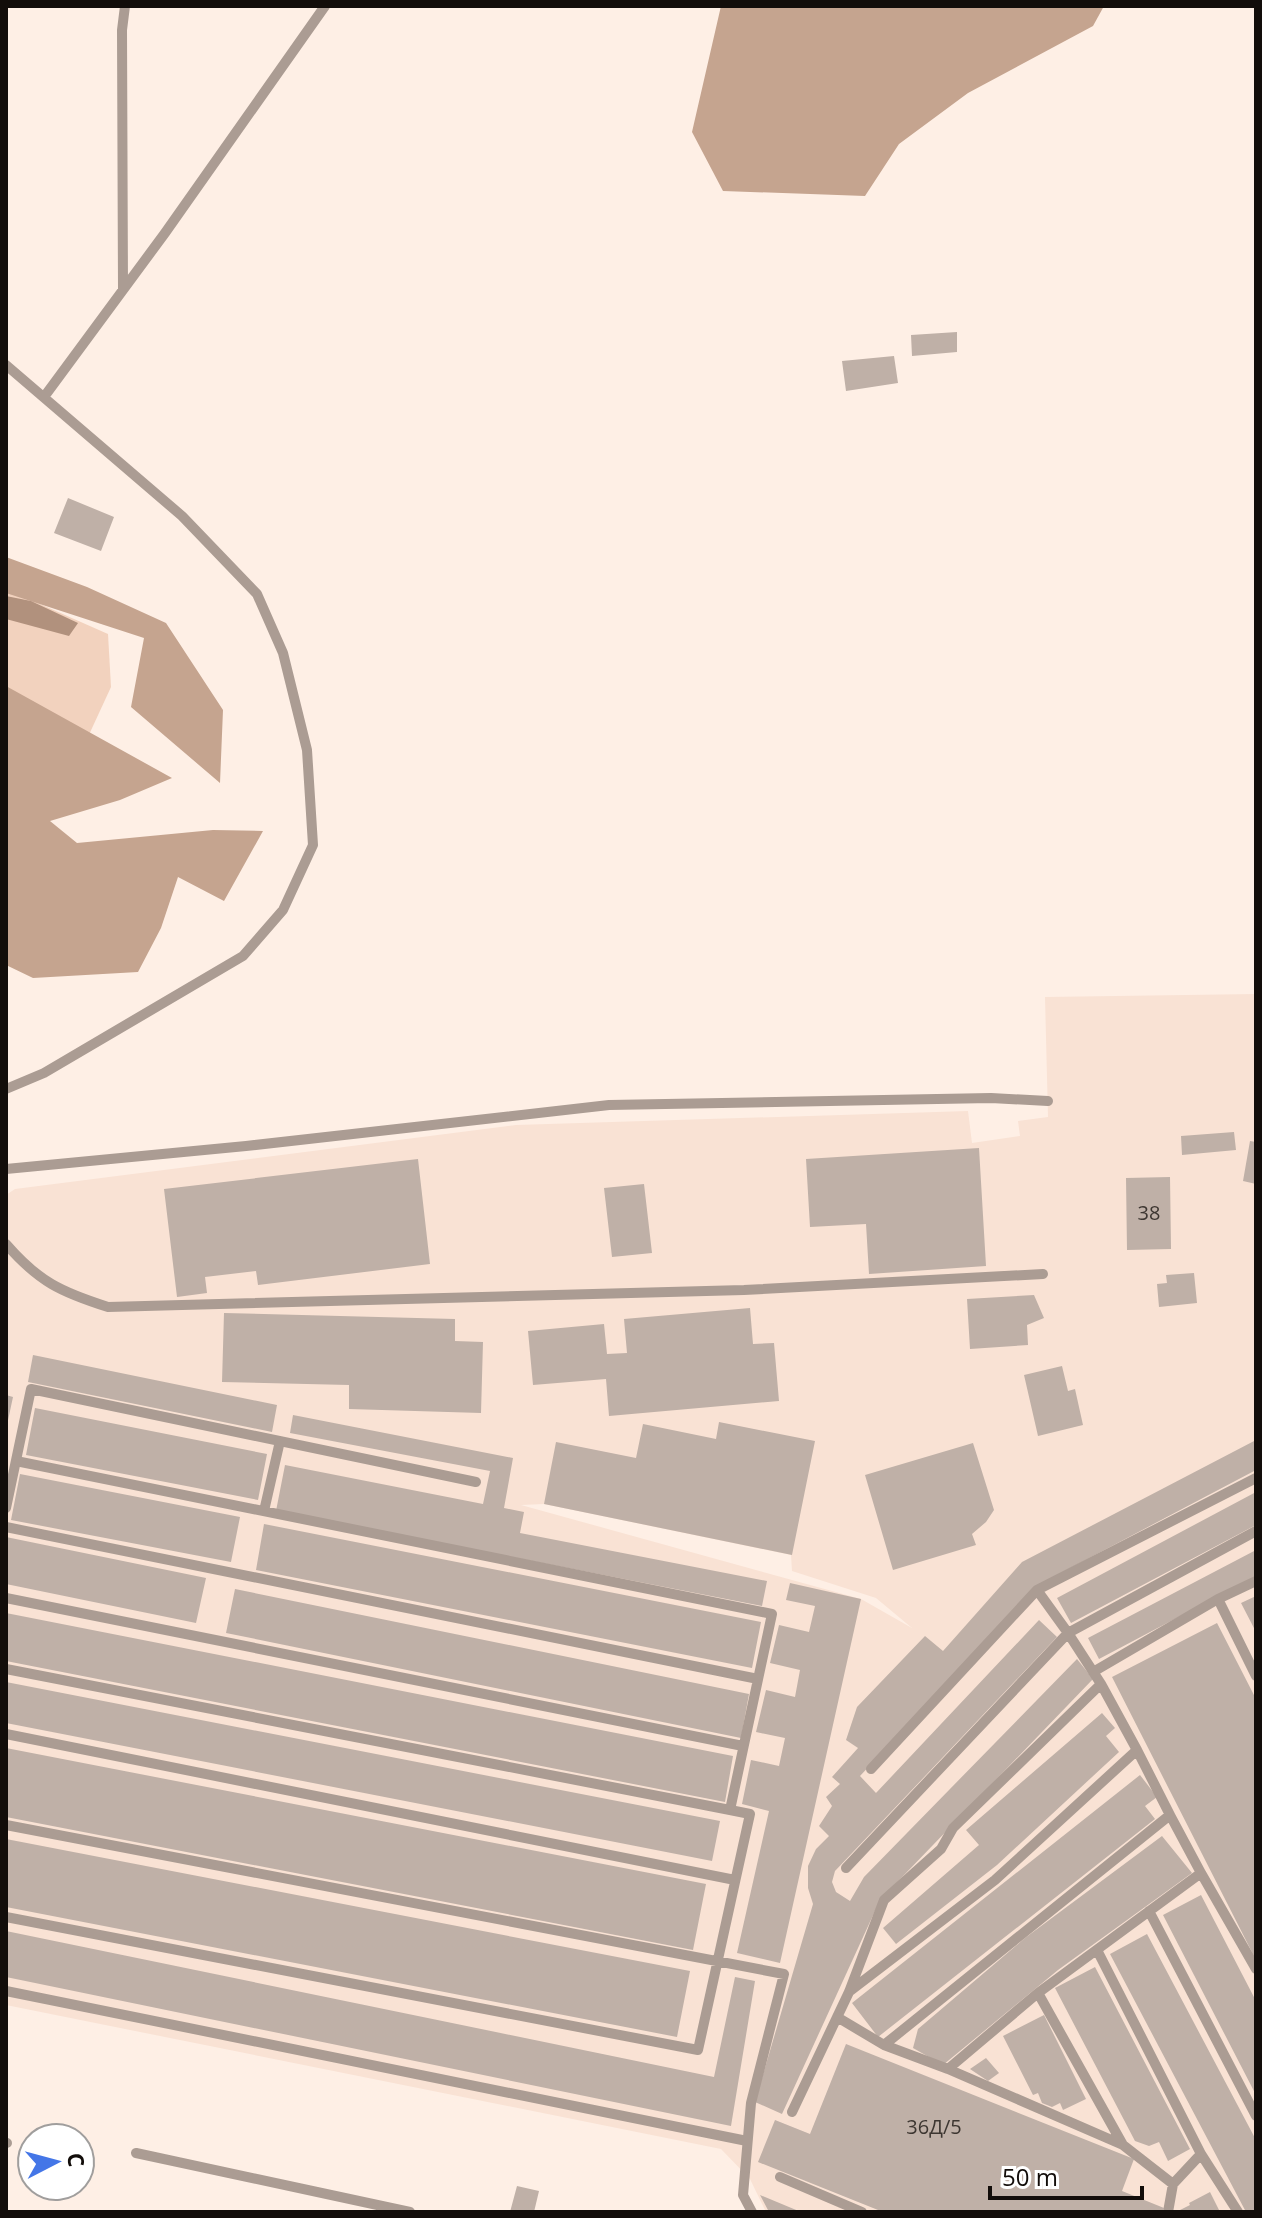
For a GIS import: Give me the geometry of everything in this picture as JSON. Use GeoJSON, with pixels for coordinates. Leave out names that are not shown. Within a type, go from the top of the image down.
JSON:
{"type":"FeatureCollection","features":[{"type":"Feature","properties":{"kind":"lane"},"geometry":{"type":"LineString","coordinates":[[123,290],[122,30],[125,6]]}},
{"type":"Feature","properties":{"kind":"lane"},"geometry":{"type":"LineString","coordinates":[[44,397],[325,6]]}},
{"type":"Feature","properties":{"kind":"lane"},"geometry":{"type":"LineString","coordinates":[[6,365],[182,516],[257,594],[283,653],[307,750],[313,845],[283,910],[243,956],[44,1073],[6,1089]]}},
{"type":"Feature","properties":{"kind":"lane"},"geometry":{"type":"LineString","coordinates":[[6,1169],[246,1146],[609,1105],[991,1098],[1048,1101]]}},
{"type":"Feature","properties":{"kind":"lane"},"geometry":{"type":"LineString","coordinates":[[6,1244],[23,1264],[63,1292],[108,1307],[744,1290],[1043,1274]]}},
{"type":"Feature","properties":{"kind":"lane"},"geometry":{"type":"LineString","coordinates":[[6,1508],[31,1389],[476,1482]]}},
{"type":"Feature","properties":{"kind":"lane"},"geometry":{"type":"LineString","coordinates":[[264,1511],[280,1441]]}},
{"type":"Feature","properties":{"kind":"lane"},"geometry":{"type":"LineString","coordinates":[[16,1461],[772,1614],[730,1810]]}},
{"type":"Feature","properties":{"kind":"lane"},"geometry":{"type":"LineString","coordinates":[[871,1769],[1037,1590],[1256,1478]]}},
{"type":"Feature","properties":{"kind":"lane"},"geometry":{"type":"LineString","coordinates":[[6,1527],[758,1679]]}},
{"type":"Feature","properties":{"kind":"lane"},"geometry":{"type":"LineString","coordinates":[[846,1868],[1068,1633],[1256,1531]]}},
{"type":"Feature","properties":{"kind":"lane"},"geometry":{"type":"LineString","coordinates":[[1093,1672],[1218,1599],[1256,1581]]}},
{"type":"Feature","properties":{"kind":"lane"},"geometry":{"type":"LineString","coordinates":[[1037,1590],[1101,1684],[1201,1873],[1256,1969]]}},
{"type":"Feature","properties":{"kind":"lane"},"geometry":{"type":"LineString","coordinates":[[6,1598],[743,1746]]}},
{"type":"Feature","properties":{"kind":"lane"},"geometry":{"type":"LineString","coordinates":[[1218,1599],[1256,1676]]}},
{"type":"Feature","properties":{"kind":"lane"},"geometry":{"type":"LineString","coordinates":[[6,1669],[750,1814],[698,2050],[6,1917]]}},
{"type":"Feature","properties":{"kind":"lane"},"geometry":{"type":"LineString","coordinates":[[792,2112],[849,1992],[884,1900],[941,1849],[953,1828],[1101,1684]]}},
{"type":"Feature","properties":{"kind":"lane"},"geometry":{"type":"LineString","coordinates":[[6,1734],[735,1880]]}},
{"type":"Feature","properties":{"kind":"lane"},"geometry":{"type":"LineString","coordinates":[[849,1992],[995,1880],[1137,1750]]}},
{"type":"Feature","properties":{"kind":"lane"},"geometry":{"type":"LineString","coordinates":[[884,2045],[1170,1815]]}},
{"type":"Feature","properties":{"kind":"lane"},"geometry":{"type":"LineString","coordinates":[[6,1825],[784,1974],[751,2103],[743,2195],[752,2212]]}},
{"type":"Feature","properties":{"kind":"lane"},"geometry":{"type":"LineString","coordinates":[[948,2069],[1038,1993],[1201,1873]]}},
{"type":"Feature","properties":{"kind":"lane"},"geometry":{"type":"LineString","coordinates":[[1149,1911],[1256,2116]]}},
{"type":"Feature","properties":{"kind":"lane"},"geometry":{"type":"LineString","coordinates":[[1097,1950],[1201,2154],[1238,2212]]}},
{"type":"Feature","properties":{"kind":"lane"},"geometry":{"type":"LineString","coordinates":[[6,1991],[747,2141]]}},
{"type":"Feature","properties":{"kind":"lane"},"geometry":{"type":"LineString","coordinates":[[1038,1993],[1123,2145]]}},
{"type":"Feature","properties":{"kind":"lane"},"geometry":{"type":"LineString","coordinates":[[837,2017],[884,2045],[948,2069],[1123,2145],[1173,2184]]}},
{"type":"Feature","properties":{"kind":"lane"},"geometry":{"type":"LineString","coordinates":[[136,2153],[410,2212]]}},
{"type":"Feature","properties":{"kind":"lane"},"geometry":{"type":"LineString","coordinates":[[1168,2212],[1173,2184],[1201,2154]]}},
{"type":"Feature","properties":{"kind":"lane"},"geometry":{"type":"LineString","coordinates":[[780,2177],[862,2212]]}},
{"type":"Feature","properties":{"kind":"shaded area"},"geometry":{"type":"Polygon","coordinates":[[[721,6],[1104,6],[1093,26],[968,93],[899,144],[865,196],[723,191],[692,132],[721,6]]]}},
{"type":"Feature","properties":{"kind":"shaded area"},"geometry":{"type":"Polygon","coordinates":[[[6,557],[87,587],[166,623],[223,710],[220,783],[131,707],[144,638],[6,593],[6,557]]]}},
{"type":"Feature","properties":{"kind":"shaded area"},"geometry":{"type":"Polygon","coordinates":[[[6,589],[108,634],[111,687],[87,739],[6,702],[6,589]]]}},
{"type":"Feature","properties":{"kind":"shaded area"},"geometry":{"type":"Polygon","coordinates":[[[6,596],[31,601],[78,623],[69,636],[6,619],[6,596]]]}},
{"type":"Feature","properties":{"kind":"shaded area"},"geometry":{"type":"Polygon","coordinates":[[[6,686],[172,778],[120,800],[50,821],[77,843],[213,830],[263,831],[224,901],[178,877],[161,928],[138,972],[33,978],[6,965],[6,686]]]}},
{"type":"Feature","properties":{"kind":"shaded area"},"geometry":{"type":"Polygon","coordinates":[[[1256,994],[1256,2212],[766,2212],[750,2179],[721,2149],[6,2005],[6,1195],[15,1189],[516,1125],[968,1111],[972,1143],[1020,1136],[1018,1121],[1048,1117],[1045,997],[1256,994]],[[544,1504],[521,1505],[861,1599],[912,1628],[876,1598],[792,1571],[791,1555],[544,1504]]]}},
{"type":"Feature","properties":{"kind":"building"},"geometry":{"type":"Polygon","coordinates":[[[957,332],[957,352],[912,356],[911,335],[957,332]]]}},
{"type":"Feature","properties":{"kind":"building"},"geometry":{"type":"Polygon","coordinates":[[[894,356],[898,383],[846,391],[842,361],[894,356]]]}},
{"type":"Feature","properties":{"kind":"building"},"geometry":{"type":"Polygon","coordinates":[[[68,498],[114,517],[101,551],[54,533],[68,498]]]}},
{"type":"Feature","properties":{"kind":"building"},"geometry":{"type":"Polygon","coordinates":[[[1234,1132],[1236,1150],[1182,1155],[1181,1136],[1234,1132]]]}},
{"type":"Feature","properties":{"kind":"building"},"geometry":{"type":"Polygon","coordinates":[[[1250,1141],[1256,1142],[1256,1184],[1243,1181],[1250,1141]]]}},
{"type":"Feature","properties":{"kind":"building"},"geometry":{"type":"Polygon","coordinates":[[[979,1148],[986,1266],[869,1274],[866,1224],[810,1227],[806,1159],[979,1148]]]}},
{"type":"Feature","properties":{"kind":"building"},"geometry":{"type":"Polygon","coordinates":[[[418,1159],[430,1264],[258,1285],[256,1271],[205,1277],[207,1293],[177,1297],[164,1189],[418,1159]]]}},
{"type":"Feature","properties":{"kind":"building"},"geometry":{"type":"Polygon","coordinates":[[[1170,1177],[1171,1249],[1127,1250],[1126,1178],[1170,1177]]]}},
{"type":"Feature","properties":{"kind":"building"},"geometry":{"type":"Polygon","coordinates":[[[644,1184],[652,1253],[612,1257],[604,1188],[644,1184]]]}},
{"type":"Feature","properties":{"kind":"building"},"geometry":{"type":"Polygon","coordinates":[[[1194,1273],[1197,1303],[1159,1307],[1157,1284],[1167,1283],[1166,1275],[1194,1273]]]}},
{"type":"Feature","properties":{"kind":"building"},"geometry":{"type":"Polygon","coordinates":[[[1034,1295],[1044,1318],[1027,1325],[1028,1345],[970,1349],[967,1299],[1034,1295]]]}},
{"type":"Feature","properties":{"kind":"building"},"geometry":{"type":"Polygon","coordinates":[[[750,1308],[753,1344],[774,1343],[779,1401],[609,1416],[606,1379],[533,1385],[528,1331],[604,1324],[607,1354],[627,1353],[624,1319],[750,1308]]]}},
{"type":"Feature","properties":{"kind":"building"},"geometry":{"type":"Polygon","coordinates":[[[224,1313],[455,1319],[455,1341],[483,1342],[481,1413],[349,1409],[349,1385],[222,1382],[224,1313]]]}},
{"type":"Feature","properties":{"kind":"building"},"geometry":{"type":"Polygon","coordinates":[[[33,1355],[277,1405],[272,1432],[28,1382],[33,1355]]]}},
{"type":"Feature","properties":{"kind":"building"},"geometry":{"type":"Polygon","coordinates":[[[1062,1366],[1068,1391],[1075,1389],[1083,1425],[1038,1436],[1024,1375],[1062,1366]]]}},
{"type":"Feature","properties":{"kind":"building"},"geometry":{"type":"Polygon","coordinates":[[[6,1395],[13,1397],[7,1425],[6,1425],[6,1395]]]}},
{"type":"Feature","properties":{"kind":"building"},"geometry":{"type":"Polygon","coordinates":[[[35,1408],[267,1454],[258,1500],[26,1455],[35,1408]]]}},
{"type":"Feature","properties":{"kind":"building"},"geometry":{"type":"Polygon","coordinates":[[[293,1415],[513,1458],[504,1508],[524,1512],[520,1533],[767,1581],[762,1606],[276,1511],[285,1465],[483,1504],[490,1471],[290,1433],[293,1415]]]}},
{"type":"Feature","properties":{"kind":"building"},"geometry":{"type":"Polygon","coordinates":[[[719,1422],[815,1441],[792,1555],[544,1504],[556,1442],[636,1458],[643,1424],[716,1439],[719,1422]]]}},
{"type":"Feature","properties":{"kind":"building"},"geometry":{"type":"Polygon","coordinates":[[[1256,1440],[1256,1470],[1038,1585],[860,1776],[876,1793],[1039,1620],[1057,1637],[835,1871],[832,1882],[836,1892],[850,1901],[864,1877],[1077,1659],[1093,1679],[880,1900],[782,2114],[755,2102],[813,1904],[808,1888],[808,1866],[816,1849],[829,1836],[819,1826],[832,1806],[826,1797],[840,1784],[832,1777],[858,1748],[846,1740],[857,1707],[925,1636],[943,1651],[1022,1562],[1256,1440]]]}},
{"type":"Feature","properties":{"kind":"building"},"geometry":{"type":"Polygon","coordinates":[[[973,1443],[994,1510],[972,1534],[976,1545],[893,1570],[865,1475],[973,1443]]]}},
{"type":"Feature","properties":{"kind":"building"},"geometry":{"type":"Polygon","coordinates":[[[20,1474],[240,1517],[231,1562],[11,1520],[20,1474]]]}},
{"type":"Feature","properties":{"kind":"building"},"geometry":{"type":"Polygon","coordinates":[[[1256,1492],[1256,1525],[1071,1623],[1057,1598],[1256,1492]]]}},
{"type":"Feature","properties":{"kind":"building"},"geometry":{"type":"Polygon","coordinates":[[[264,1524],[761,1622],[752,1668],[256,1570],[264,1524]]]}},
{"type":"Feature","properties":{"kind":"building"},"geometry":{"type":"Polygon","coordinates":[[[6,1537],[206,1578],[196,1623],[6,1584],[6,1537]]]}},
{"type":"Feature","properties":{"kind":"building"},"geometry":{"type":"Polygon","coordinates":[[[1256,1550],[1256,1576],[1099,1659],[1088,1638],[1256,1550]]]}},
{"type":"Feature","properties":{"kind":"building"},"geometry":{"type":"Polygon","coordinates":[[[790,1583],[861,1599],[780,1963],[737,1953],[769,1811],[742,1804],[751,1760],[779,1766],[785,1738],[756,1732],[766,1690],[795,1697],[800,1670],[770,1663],[779,1625],[809,1632],[815,1606],[786,1600],[790,1583]]]}},
{"type":"Feature","properties":{"kind":"building"},"geometry":{"type":"Polygon","coordinates":[[[235,1589],[749,1694],[741,1738],[226,1633],[235,1589]]]}},
{"type":"Feature","properties":{"kind":"building"},"geometry":{"type":"Polygon","coordinates":[[[1256,1596],[1256,1632],[1241,1603],[1256,1596]]]}},
{"type":"Feature","properties":{"kind":"building"},"geometry":{"type":"Polygon","coordinates":[[[6,1613],[733,1756],[725,1802],[6,1661],[6,1613]]]}},
{"type":"Feature","properties":{"kind":"building"},"geometry":{"type":"Polygon","coordinates":[[[1217,1623],[1256,1699],[1256,1960],[1112,1677],[1217,1623]]]}},
{"type":"Feature","properties":{"kind":"building"},"geometry":{"type":"Polygon","coordinates":[[[6,1682],[720,1821],[712,1861],[6,1723],[6,1682]]]}},
{"type":"Feature","properties":{"kind":"building"},"geometry":{"type":"Polygon","coordinates":[[[1102,1713],[1115,1728],[1106,1736],[1119,1752],[997,1865],[896,1944],[883,1928],[979,1845],[966,1830],[1102,1713]]]}},
{"type":"Feature","properties":{"kind":"building"},"geometry":{"type":"Polygon","coordinates":[[[6,1748],[706,1884],[693,1950],[6,1817],[6,1748]]]}},
{"type":"Feature","properties":{"kind":"building"},"geometry":{"type":"Polygon","coordinates":[[[1140,1775],[1157,1797],[1145,1806],[1155,1819],[878,2037],[852,2003],[1140,1775]]]}},
{"type":"Feature","properties":{"kind":"building"},"geometry":{"type":"Polygon","coordinates":[[[1162,1836],[1192,1873],[1058,1970],[943,2065],[913,2048],[918,2029],[1025,1938],[1162,1836]]]}},
{"type":"Feature","properties":{"kind":"building"},"geometry":{"type":"Polygon","coordinates":[[[6,1839],[690,1971],[677,2037],[6,1907],[6,1839]]]}},
{"type":"Feature","properties":{"kind":"building"},"geometry":{"type":"Polygon","coordinates":[[[1201,1895],[1256,2001],[1256,2095],[1163,1915],[1201,1895]]]}},
{"type":"Feature","properties":{"kind":"building"},"geometry":{"type":"Polygon","coordinates":[[[6,1931],[714,2077],[735,1977],[755,1981],[731,2126],[6,1977],[6,1931]]]}},
{"type":"Feature","properties":{"kind":"building"},"geometry":{"type":"Polygon","coordinates":[[[1147,1934],[1256,2140],[1256,2212],[1246,2212],[1110,1954],[1147,1934]]]}},
{"type":"Feature","properties":{"kind":"building"},"geometry":{"type":"Polygon","coordinates":[[[1095,1967],[1190,2149],[1168,2161],[1159,2142],[1149,2146],[1135,2141],[1055,1988],[1095,1967]]]}},
{"type":"Feature","properties":{"kind":"building"},"geometry":{"type":"Polygon","coordinates":[[[1044,2015],[1086,2099],[1063,2110],[1060,2103],[1052,2107],[1042,2103],[1038,2093],[1033,2095],[1003,2036],[1044,2015]]]}},
{"type":"Feature","properties":{"kind":"building"},"geometry":{"type":"Polygon","coordinates":[[[846,2044],[1134,2159],[1122,2191],[1164,2208],[1162,2212],[883,2212],[758,2162],[775,2120],[810,2134],[846,2044]]]}},
{"type":"Feature","properties":{"kind":"building"},"geometry":{"type":"Polygon","coordinates":[[[986,2058],[999,2073],[988,2081],[970,2069],[986,2058]]]}},
{"type":"Feature","properties":{"kind":"building"},"geometry":{"type":"Polygon","coordinates":[[[517,2186],[539,2191],[534,2212],[510,2212],[517,2186]]]}},
{"type":"Feature","properties":{"kind":"building"},"geometry":{"type":"Polygon","coordinates":[[[1210,2192],[1220,2212],[1176,2212],[1189,2203],[1210,2192]]]}},
{"type":"Feature","properties":{"kind":"building"},"geometry":{"type":"Polygon","coordinates":[[[760,2195],[801,2212],[769,2212],[760,2195]]]}}]}
